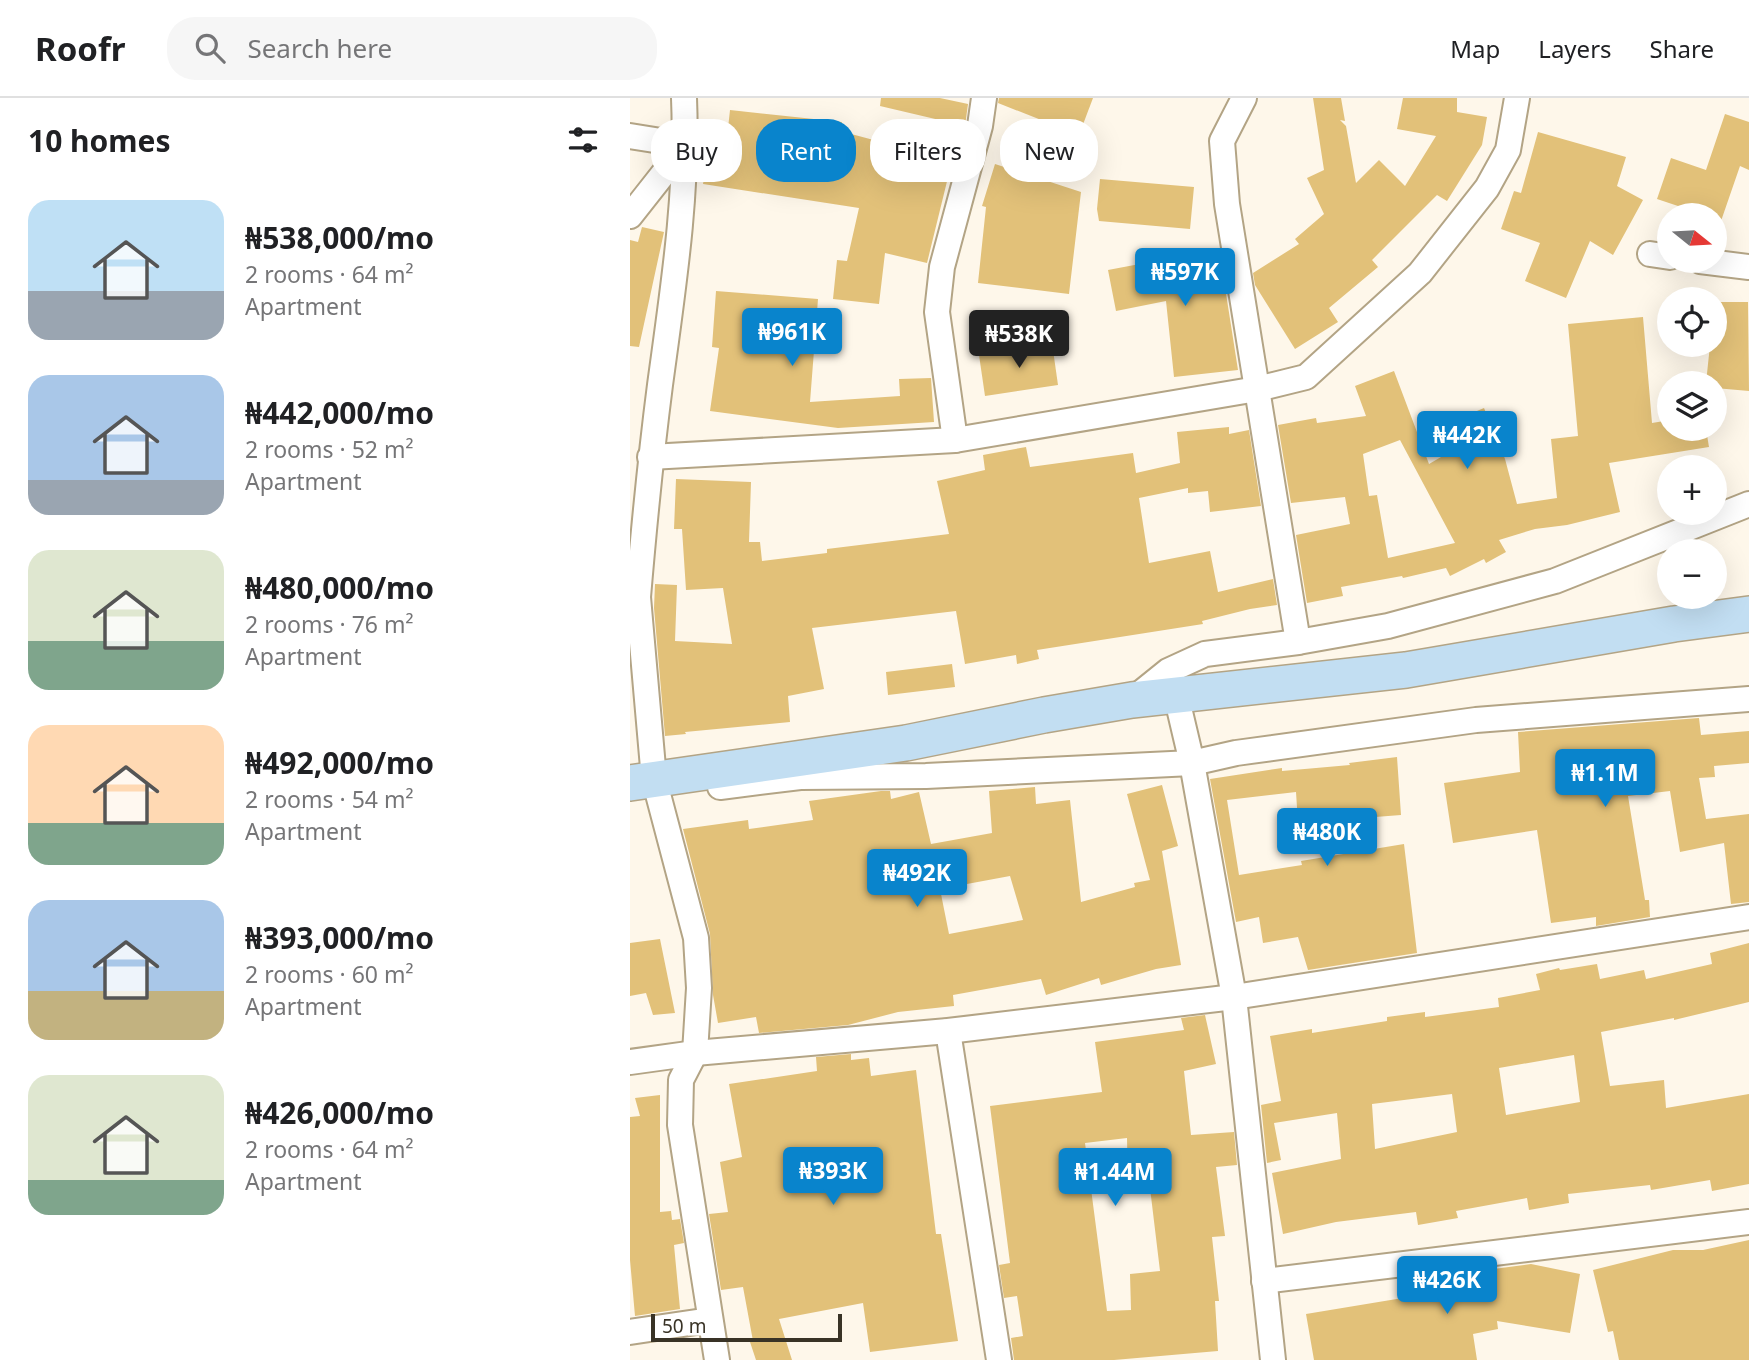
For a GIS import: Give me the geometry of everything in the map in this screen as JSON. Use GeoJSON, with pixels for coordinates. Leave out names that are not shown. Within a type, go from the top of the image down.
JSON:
{"type":"FeatureCollection","features":[{"type":"Feature","properties":{"kind":"main road"},"geometry":{"type":"LineString","coordinates":[[647,786],[906,743],[1132,700],[1406,670],[1674,624],[1749,614]]}},
{"type":"Feature","properties":{"kind":"street"},"geometry":{"type":"LineString","coordinates":[[684,98],[685,119]]}},
{"type":"Feature","properties":{"kind":"street"},"geometry":{"type":"LineString","coordinates":[[955,440],[937,312],[942,268],[980,125],[984,98]]}},
{"type":"Feature","properties":{"kind":"street"},"geometry":{"type":"LineString","coordinates":[[1244,98],[1222,141],[1227,204],[1297,642]]}},
{"type":"Feature","properties":{"kind":"street"},"geometry":{"type":"LineString","coordinates":[[650,457],[955,440],[1257,389],[1306,377],[1420,273],[1487,188],[1508,150],[1517,98]]}},
{"type":"Feature","properties":{"kind":"street"},"geometry":{"type":"LineString","coordinates":[[630,136],[651,139]]}},
{"type":"Feature","properties":{"kind":"street"},"geometry":{"type":"LineString","coordinates":[[630,216],[657,182]]}},
{"type":"Feature","properties":{"kind":"street"},"geometry":{"type":"LineString","coordinates":[[684,182],[680,235],[634,596],[647,786],[696,938],[699,988],[695,1053],[681,1080],[680,1125],[717,1360]]}},
{"type":"Feature","properties":{"kind":"street"},"geometry":{"type":"LineString","coordinates":[[1727,264],[1749,267]]}},
{"type":"Feature","properties":{"kind":"street"},"geometry":{"type":"LineString","coordinates":[[1132,700],[1168,671],[1205,654],[1388,626],[1555,581],[1749,504]]}},
{"type":"Feature","properties":{"kind":"street"},"geometry":{"type":"LineString","coordinates":[[1176,695],[1192,763],[1234,997],[1273,1360]]}},
{"type":"Feature","properties":{"kind":"street"},"geometry":{"type":"LineString","coordinates":[[647,786],[800,776],[926,776],[1192,763],[1236,753],[1476,720],[1749,699]]}},
{"type":"Feature","properties":{"kind":"street"},"geometry":{"type":"LineString","coordinates":[[630,1062],[695,1053],[948,1031],[1234,997],[1749,917]]}},
{"type":"Feature","properties":{"kind":"street"},"geometry":{"type":"LineString","coordinates":[[948,1031],[999,1360]]}},
{"type":"Feature","properties":{"kind":"street"},"geometry":{"type":"LineString","coordinates":[[1264,1281],[1749,1222]]}},
{"type":"Feature","properties":{"kind":"street"},"geometry":{"type":"LineString","coordinates":[[630,1332],[710,1320]]}},
{"type":"Feature","properties":{"kind":"building"},"geometry":{"type":"Polygon","coordinates":[[[881,98],[940,98],[968,104],[966,119],[935,119],[880,106],[881,98]]]}},
{"type":"Feature","properties":{"kind":"building"},"geometry":{"type":"Polygon","coordinates":[[[999,98],[1093,98],[1085,119],[1038,119],[998,103],[999,98]]]}},
{"type":"Feature","properties":{"kind":"building"},"geometry":{"type":"Polygon","coordinates":[[[1313,98],[1341,98],[1345,121],[1340,120],[1346,126],[1356,183],[1379,160],[1405,186],[1436,136],[1397,129],[1403,98],[1457,98],[1457,112],[1487,117],[1482,145],[1447,201],[1437,195],[1372,260],[1378,267],[1329,308],[1338,322],[1295,349],[1255,285],[1253,273],[1299,244],[1295,239],[1324,214],[1307,178],[1324,170],[1313,98]]]}},
{"type":"Feature","properties":{"kind":"building"},"geometry":{"type":"Polygon","coordinates":[[[730,110],[814,119],[756,119],[756,182],[856,182],[856,135],[870,139],[870,182],[947,182],[927,263],[885,253],[879,304],[833,299],[837,260],[847,261],[859,208],[703,184],[742,182],[742,119],[729,119],[730,110]]]}},
{"type":"Feature","properties":{"kind":"building"},"geometry":{"type":"Polygon","coordinates":[[[1725,114],[1749,122],[1749,170],[1740,166],[1727,204],[1669,203],[1657,199],[1671,158],[1706,170],[1725,114]]]}},
{"type":"Feature","properties":{"kind":"building"},"geometry":{"type":"Polygon","coordinates":[[[1538,132],[1626,157],[1617,186],[1643,200],[1613,255],[1590,241],[1566,298],[1525,281],[1540,243],[1501,229],[1514,191],[1521,193],[1538,132]]]}},
{"type":"Feature","properties":{"kind":"building"},"geometry":{"type":"Polygon","coordinates":[[[995,164],[1000,166],[1000,182],[1050,182],[1081,192],[1069,294],[978,283],[986,207],[982,206],[995,164]]]}},
{"type":"Feature","properties":{"kind":"building"},"geometry":{"type":"Polygon","coordinates":[[[1100,179],[1194,187],[1190,229],[1099,221],[1097,209],[1100,179]]]}},
{"type":"Feature","properties":{"kind":"building"},"geometry":{"type":"Polygon","coordinates":[[[642,227],[664,232],[639,347],[630,346],[630,240],[638,242],[642,227]]]}},
{"type":"Feature","properties":{"kind":"building"},"geometry":{"type":"Polygon","coordinates":[[[1219,249],[1238,370],[1174,377],[1166,301],[1116,311],[1108,270],[1219,249]]]}},
{"type":"Feature","properties":{"kind":"building"},"geometry":{"type":"Polygon","coordinates":[[[716,291],[818,299],[810,402],[900,396],[899,379],[931,378],[934,422],[838,428],[710,411],[719,348],[712,347],[716,291]]]}},
{"type":"Feature","properties":{"kind":"building"},"geometry":{"type":"Polygon","coordinates":[[[1727,302],[1748,302],[1749,391],[1727,389],[1727,371],[1707,371],[1709,357],[1727,357],[1727,302]]]}},
{"type":"Feature","properties":{"kind":"building"},"geometry":{"type":"Polygon","coordinates":[[[1643,317],[1652,423],[1657,422],[1657,441],[1708,441],[1709,447],[1609,463],[1620,512],[1567,525],[1535,529],[1499,540],[1506,552],[1486,563],[1484,559],[1450,576],[1446,568],[1403,578],[1402,576],[1341,587],[1343,596],[1307,603],[1296,535],[1350,524],[1345,497],[1291,503],[1278,425],[1316,418],[1317,423],[1366,416],[1355,386],[1394,371],[1429,464],[1467,442],[1458,419],[1484,408],[1505,459],[1517,504],[1557,498],[1551,439],[1578,436],[1568,324],[1643,317]],[[1400,440],[1363,454],[1369,496],[1377,495],[1388,558],[1455,543],[1400,440]]]}},
{"type":"Feature","properties":{"kind":"building"},"geometry":{"type":"Polygon","coordinates":[[[1052,343],[1058,385],[985,396],[979,355],[1052,343]]]}},
{"type":"Feature","properties":{"kind":"building"},"geometry":{"type":"Polygon","coordinates":[[[1229,427],[1229,434],[1249,430],[1261,506],[1210,512],[1208,491],[1188,493],[1188,488],[1139,498],[1149,563],[1210,551],[1218,592],[1273,579],[1277,605],[1202,621],[1203,624],[1037,650],[1039,659],[1017,664],[1016,655],[965,664],[956,611],[812,628],[824,689],[788,696],[790,722],[665,736],[654,608],[655,584],[677,585],[675,641],[732,644],[723,588],[686,590],[682,529],[674,529],[676,479],[751,482],[749,542],[760,542],[762,561],[827,553],[827,549],[949,534],[937,481],[985,470],[983,455],[1026,447],[1030,467],[1133,453],[1136,473],[1180,463],[1177,432],[1229,427]]]}},
{"type":"Feature","properties":{"kind":"building"},"geometry":{"type":"Polygon","coordinates":[[[952,664],[955,687],[888,695],[886,672],[952,664]]]}},
{"type":"Feature","properties":{"kind":"building"},"geometry":{"type":"Polygon","coordinates":[[[1699,718],[1701,735],[1749,731],[1749,763],[1714,766],[1715,777],[1699,778],[1706,819],[1749,814],[1749,902],[1731,904],[1724,843],[1680,852],[1670,791],[1628,796],[1650,917],[1596,926],[1596,917],[1551,923],[1537,830],[1453,843],[1444,783],[1520,772],[1518,732],[1699,718]]]}},
{"type":"Feature","properties":{"kind":"building"},"geometry":{"type":"Polygon","coordinates":[[[1397,757],[1401,815],[1298,823],[1296,792],[1227,800],[1239,875],[1302,865],[1301,861],[1404,844],[1417,953],[1308,970],[1298,937],[1263,943],[1259,917],[1236,922],[1210,779],[1282,768],[1282,771],[1350,765],[1349,763],[1397,757]]]}},
{"type":"Feature","properties":{"kind":"building"},"geometry":{"type":"Polygon","coordinates":[[[1162,785],[1178,846],[1162,851],[1181,965],[1156,969],[1101,985],[1099,978],[1046,995],[1041,979],[953,995],[954,1006],[898,1012],[848,1025],[759,1033],[756,1017],[718,1023],[713,995],[710,934],[683,829],[748,820],[749,829],[813,820],[809,801],[881,791],[890,791],[891,799],[919,792],[931,844],[992,833],[989,791],[1035,787],[1036,804],[1070,800],[1081,902],[1135,887],[1134,883],[1150,880],[1127,794],[1162,785]],[[1010,876],[940,889],[949,934],[1023,920],[1010,876]]]}},
{"type":"Feature","properties":{"kind":"building"},"geometry":{"type":"Polygon","coordinates":[[[660,939],[675,1013],[653,1015],[646,993],[630,996],[630,943],[660,939]]]}},
{"type":"Feature","properties":{"kind":"building"},"geometry":{"type":"Polygon","coordinates":[[[1749,943],[1749,1002],[1674,1020],[1601,1032],[1610,1086],[1664,1080],[1666,1108],[1749,1094],[1749,1184],[1712,1191],[1710,1180],[1651,1190],[1650,1185],[1568,1194],[1569,1203],[1529,1210],[1527,1198],[1456,1211],[1458,1218],[1418,1225],[1416,1212],[1336,1222],[1283,1234],[1272,1173],[1341,1159],[1337,1113],[1274,1123],[1281,1160],[1267,1163],[1261,1105],[1281,1101],[1270,1036],[1312,1029],[1312,1033],[1425,1012],[1425,1017],[1499,1007],[1498,998],[1540,990],[1536,974],[1559,968],[1597,964],[1600,979],[1644,970],[1646,979],[1712,964],[1710,953],[1749,943]],[[1574,1055],[1499,1068],[1506,1115],[1580,1102],[1574,1055]],[[1452,1094],[1372,1104],[1375,1149],[1457,1132],[1452,1094]]]}},
{"type":"Feature","properties":{"kind":"building"},"geometry":{"type":"Polygon","coordinates":[[[1205,1015],[1216,1064],[1184,1071],[1191,1135],[1234,1132],[1237,1165],[1216,1167],[1225,1236],[1212,1237],[1219,1301],[1215,1301],[1218,1351],[1114,1360],[1014,1360],[1011,1338],[1023,1336],[1017,1296],[1004,1298],[999,1265],[1010,1263],[990,1106],[1102,1092],[1095,1042],[1184,1030],[1181,1018],[1205,1015]],[[1127,1138],[1085,1143],[1107,1311],[1131,1310],[1130,1274],[1160,1271],[1150,1188],[1128,1189],[1127,1138]]]}},
{"type":"Feature","properties":{"kind":"building"},"geometry":{"type":"Polygon","coordinates":[[[851,1054],[851,1060],[869,1058],[871,1076],[916,1070],[936,1234],[941,1234],[958,1341],[870,1352],[863,1303],[779,1319],[792,1360],[756,1360],[750,1342],[753,1341],[743,1287],[721,1290],[709,1214],[728,1212],[720,1162],[742,1157],[729,1084],[817,1071],[816,1057],[851,1054]]]}},
{"type":"Feature","properties":{"kind":"building"},"geometry":{"type":"Polygon","coordinates":[[[660,1095],[660,1212],[671,1211],[672,1220],[680,1219],[684,1243],[674,1245],[680,1309],[635,1316],[630,1260],[630,1117],[640,1116],[635,1098],[660,1095]]]}},
{"type":"Feature","properties":{"kind":"building"},"geometry":{"type":"Polygon","coordinates":[[[1749,1240],[1749,1360],[1619,1360],[1613,1331],[1608,1332],[1593,1270],[1673,1250],[1703,1250],[1749,1240]]]}},
{"type":"Feature","properties":{"kind":"building"},"geometry":{"type":"Polygon","coordinates":[[[1531,1264],[1580,1274],[1570,1333],[1497,1321],[1498,1329],[1473,1334],[1477,1360],[1314,1360],[1306,1314],[1451,1290],[1448,1275],[1531,1264]]]}}]}
